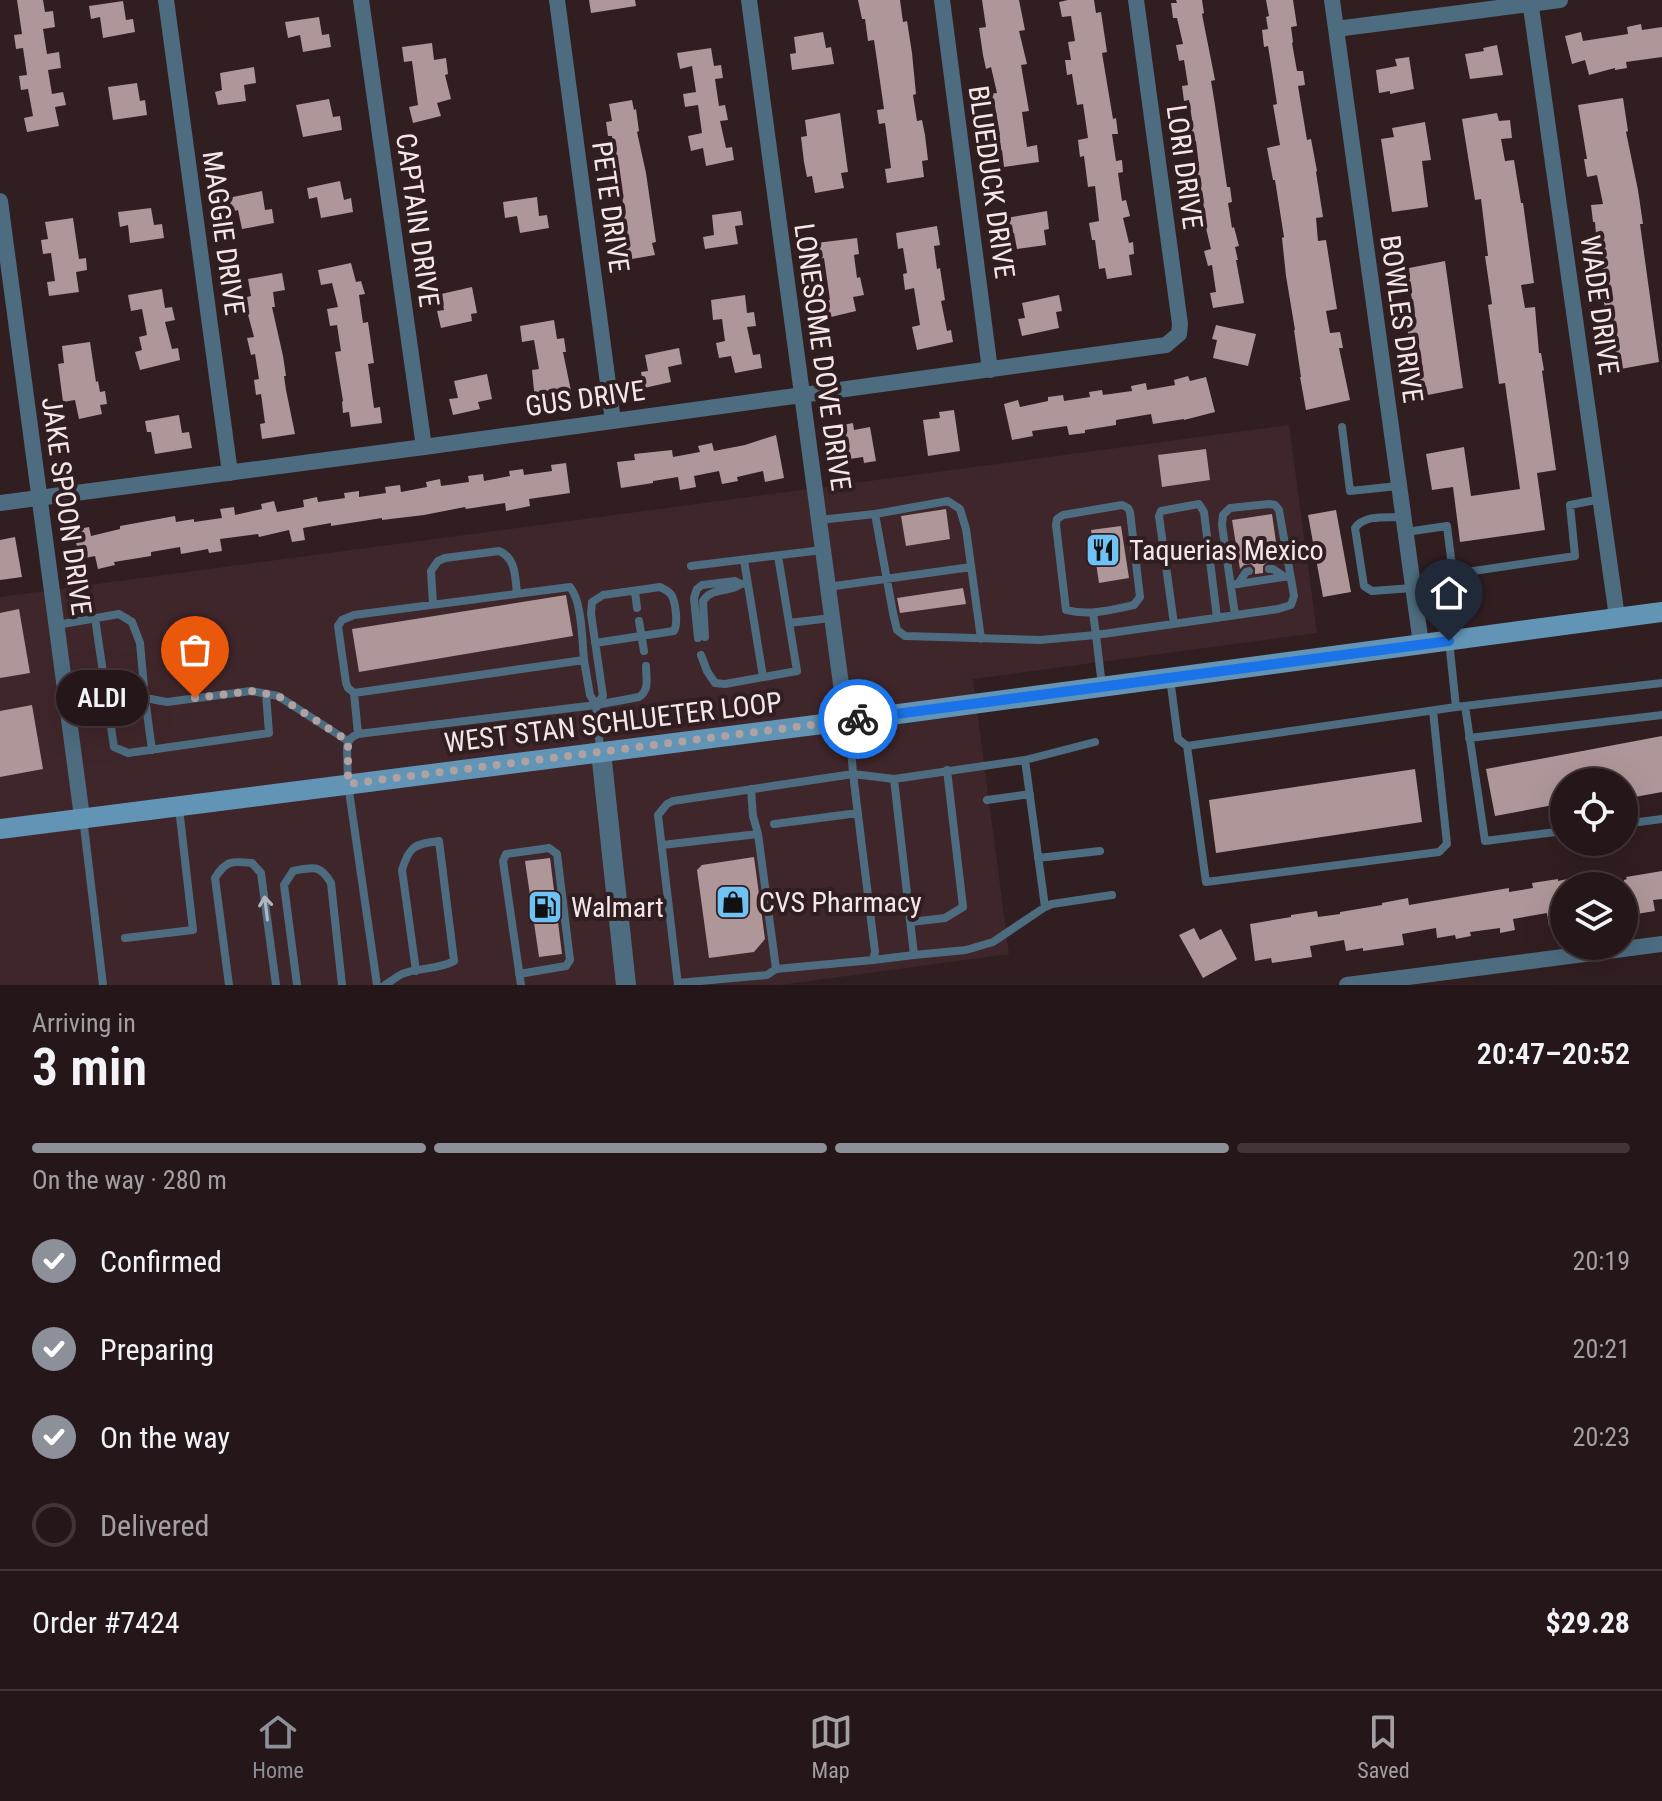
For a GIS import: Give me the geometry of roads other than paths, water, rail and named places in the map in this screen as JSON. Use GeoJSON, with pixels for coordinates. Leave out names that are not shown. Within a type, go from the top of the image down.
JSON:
{"type":"FeatureCollection","features":[{"type":"Feature","properties":{"kind":"main road","name":"WEST STAN SCHLUETER LOOP"},"geometry":{"type":"LineString","coordinates":[[0,829],[1662,612]]}},
{"type":"Feature","properties":{"kind":"street","name":"MAGGIE DRIVE"},"geometry":{"type":"LineString","coordinates":[[166,0],[230,473]]}},
{"type":"Feature","properties":{"kind":"street","name":"CAPTAIN DRIVE"},"geometry":{"type":"LineString","coordinates":[[361,0],[424,447]]}},
{"type":"Feature","properties":{"kind":"street","name":"PETE DRIVE"},"geometry":{"type":"LineString","coordinates":[[557,0],[613,421]]}},
{"type":"Feature","properties":{"kind":"street","name":"LONESOME DOVE DRIVE"},"geometry":{"type":"LineString","coordinates":[[749,0],[847,720]]}},
{"type":"Feature","properties":{"kind":"street","name":"BLUEDUCK DRIVE"},"geometry":{"type":"LineString","coordinates":[[942,0],[990,370]]}},
{"type":"Feature","properties":{"kind":"street","name":"LORI DRIVE"},"geometry":{"type":"LineString","coordinates":[[1136,0],[1180,324],[1175,339]]}},
{"type":"Feature","properties":{"kind":"street","name":"BOWLES DRIVE"},"geometry":{"type":"LineString","coordinates":[[1332,0],[1421,644]]}},
{"type":"Feature","properties":{"kind":"street"},"geometry":{"type":"LineString","coordinates":[[1336,29],[1560,0]]}},
{"type":"Feature","properties":{"kind":"street","name":"WADE DRIVE"},"geometry":{"type":"LineString","coordinates":[[1530,2],[1617,617]]}},
{"type":"Feature","properties":{"kind":"street","name":"JAKE SPOON DRIVE"},"geometry":{"type":"LineString","coordinates":[[0,201],[82,817]]}},
{"type":"Feature","properties":{"kind":"street","name":"GUS DRIVE"},"geometry":{"type":"LineString","coordinates":[[0,503],[1157,347],[1175,339]]}},
{"type":"Feature","properties":{"kind":"street"},"geometry":{"type":"LineString","coordinates":[[601,752],[626,985]]}},
{"type":"Feature","properties":{"kind":"street"},"geometry":{"type":"LineString","coordinates":[[1347,985],[1662,944]]}},
{"type":"Feature","properties":{"kind":"lane"},"geometry":{"type":"LineString","coordinates":[[1342,427],[1350,491],[1399,486]]}},
{"type":"Feature","properties":{"kind":"lane"},"geometry":{"type":"LineString","coordinates":[[1413,588],[1372,591],[1364,586],[1355,528],[1359,522],[1366,519],[1447,526],[1453,574],[1575,556],[1570,505],[1601,499]]}},
{"type":"Feature","properties":{"kind":"lane"},"geometry":{"type":"LineString","coordinates":[[819,520],[948,501],[960,509],[966,529],[981,639]]}},
{"type":"Feature","properties":{"kind":"lane"},"geometry":{"type":"LineString","coordinates":[[1174,624],[1159,516],[1161,511],[1199,504],[1204,512],[1217,618]]}},
{"type":"Feature","properties":{"kind":"lane"},"geometry":{"type":"LineString","coordinates":[[1122,505],[1130,512],[1140,597],[1134,605],[1093,613],[1066,610],[1057,519],[1063,515],[1122,505]]}},
{"type":"Feature","properties":{"kind":"lane"},"geometry":{"type":"LineString","coordinates":[[875,514],[897,630],[905,636],[1040,640],[1096,635],[1278,609],[1291,605],[1294,596],[1288,577],[1279,510],[1275,505],[1230,508],[1223,515],[1222,525],[1234,584],[1235,615]]}},
{"type":"Feature","properties":{"kind":"lane"},"geometry":{"type":"LineString","coordinates":[[691,566],[823,550]]}},
{"type":"Feature","properties":{"kind":"lane"},"geometry":{"type":"LineString","coordinates":[[433,604],[431,571],[438,561],[445,558],[504,552],[512,560],[517,593]]}},
{"type":"Feature","properties":{"kind":"lane"},"geometry":{"type":"LineString","coordinates":[[704,656],[705,667],[715,683],[725,684],[797,671],[778,556]]}},
{"type":"Feature","properties":{"kind":"lane"},"geometry":{"type":"LineString","coordinates":[[744,560],[744,583],[763,677]]}},
{"type":"Feature","properties":{"kind":"lane"},"geometry":{"type":"LineString","coordinates":[[828,587],[971,567]]}},
{"type":"Feature","properties":{"kind":"lane"},"geometry":{"type":"LineString","coordinates":[[1269,569],[1288,577]]}},
{"type":"Feature","properties":{"kind":"lane"},"geometry":{"type":"LineString","coordinates":[[1234,584],[1249,571]]}},
{"type":"Feature","properties":{"kind":"lane"},"geometry":{"type":"LineString","coordinates":[[1234,584],[1288,577]]}},
{"type":"Feature","properties":{"kind":"lane"},"geometry":{"type":"LineString","coordinates":[[702,638],[694,598],[697,589],[702,585],[735,581],[744,583]]}},
{"type":"Feature","properties":{"kind":"lane"},"geometry":{"type":"LineString","coordinates":[[358,734],[354,693],[348,688],[344,671],[338,626],[342,620],[354,615],[570,587],[577,601],[590,695],[596,705],[601,752]]}},
{"type":"Feature","properties":{"kind":"lane"},"geometry":{"type":"LineString","coordinates":[[595,643],[674,631],[677,623],[672,596],[660,587],[603,595],[592,602],[591,614],[595,643],[603,696],[596,705]]}},
{"type":"Feature","properties":{"kind":"lane"},"geometry":{"type":"LineString","coordinates":[[635,591],[637,608]]}},
{"type":"Feature","properties":{"kind":"lane"},"geometry":{"type":"LineString","coordinates":[[1093,613],[1102,687]]}},
{"type":"Feature","properties":{"kind":"lane"},"geometry":{"type":"LineString","coordinates":[[57,625],[119,614],[132,622],[140,643],[152,750]]}},
{"type":"Feature","properties":{"kind":"lane"},"geometry":{"type":"LineString","coordinates":[[95,618],[114,747],[128,753],[269,733],[266,694]]}},
{"type":"Feature","properties":{"kind":"lane"},"geometry":{"type":"LineString","coordinates":[[789,623],[832,618]]}},
{"type":"Feature","properties":{"kind":"lane"},"geometry":{"type":"LineString","coordinates":[[639,621],[644,651]]}},
{"type":"Feature","properties":{"kind":"lane"},"geometry":{"type":"LineString","coordinates":[[1449,641],[1469,738],[1485,841],[1550,833]]}},
{"type":"Feature","properties":{"kind":"lane"},"geometry":{"type":"LineString","coordinates":[[354,693],[584,660]]}},
{"type":"Feature","properties":{"kind":"lane"},"geometry":{"type":"LineString","coordinates":[[348,741],[358,734],[639,697],[647,690],[646,666]]}},
{"type":"Feature","properties":{"kind":"lane"},"geometry":{"type":"LineString","coordinates":[[1170,678],[1178,739],[1187,746],[1206,882],[1439,852],[1447,844],[1433,711]]}},
{"type":"Feature","properties":{"kind":"lane"},"geometry":{"type":"LineString","coordinates":[[1187,746],[1460,706],[1662,683]]}},
{"type":"Feature","properties":{"kind":"lane"},"geometry":{"type":"LineString","coordinates":[[145,698],[167,702],[251,691],[278,696],[348,741]]}},
{"type":"Feature","properties":{"kind":"lane"},"geometry":{"type":"LineString","coordinates":[[1469,738],[1662,715]]}},
{"type":"Feature","properties":{"kind":"lane"},"geometry":{"type":"LineString","coordinates":[[847,720],[875,952],[873,960]]}},
{"type":"Feature","properties":{"kind":"lane"},"geometry":{"type":"LineString","coordinates":[[348,741],[348,784],[377,985]]}},
{"type":"Feature","properties":{"kind":"lane"},"geometry":{"type":"LineString","coordinates":[[1095,742],[1025,760],[894,779],[853,774],[667,804],[658,815],[678,984],[767,975],[776,969],[966,950],[993,942],[1045,907],[1112,895]]}},
{"type":"Feature","properties":{"kind":"lane"},"geometry":{"type":"LineString","coordinates":[[1025,760],[1045,907]]}},
{"type":"Feature","properties":{"kind":"lane"},"geometry":{"type":"LineString","coordinates":[[911,922],[945,918],[963,907],[947,770]]}},
{"type":"Feature","properties":{"kind":"lane"},"geometry":{"type":"LineString","coordinates":[[894,779],[914,955]]}},
{"type":"Feature","properties":{"kind":"lane"},"geometry":{"type":"LineString","coordinates":[[751,789],[776,969]]}},
{"type":"Feature","properties":{"kind":"lane"},"geometry":{"type":"LineString","coordinates":[[987,800],[1030,794]]}},
{"type":"Feature","properties":{"kind":"lane"},"geometry":{"type":"LineString","coordinates":[[125,938],[193,930],[179,805]]}},
{"type":"Feature","properties":{"kind":"lane"},"geometry":{"type":"LineString","coordinates":[[774,824],[858,813]]}},
{"type":"Feature","properties":{"kind":"lane"},"geometry":{"type":"LineString","coordinates":[[82,817],[103,985]]}},
{"type":"Feature","properties":{"kind":"lane"},"geometry":{"type":"LineString","coordinates":[[1638,822],[1662,819]]}},
{"type":"Feature","properties":{"kind":"lane"},"geometry":{"type":"LineString","coordinates":[[662,845],[758,834]]}},
{"type":"Feature","properties":{"kind":"lane"},"geometry":{"type":"LineString","coordinates":[[385,985],[403,974],[446,965],[454,961],[439,841],[418,844],[407,854],[402,870],[416,971]]}},
{"type":"Feature","properties":{"kind":"lane"},"geometry":{"type":"LineString","coordinates":[[519,974],[566,966],[570,960],[557,854],[549,848],[506,854],[503,861],[519,974],[521,985]]}},
{"type":"Feature","properties":{"kind":"lane"},"geometry":{"type":"LineString","coordinates":[[1038,858],[1100,851]]}},
{"type":"Feature","properties":{"kind":"lane"},"geometry":{"type":"LineString","coordinates":[[229,985],[215,878],[222,866],[235,861],[252,863],[261,873],[276,985]]}},
{"type":"Feature","properties":{"kind":"lane"},"geometry":{"type":"LineString","coordinates":[[297,985],[284,885],[293,871],[314,867],[325,873],[331,883],[342,985]]}},
{"type":"Feature","properties":{"kind":"place","name":"Taquerias Mexico"},"geometry":{"type":"Point","coordinates":[1103,550]}},
{"type":"Feature","properties":{"kind":"place","name":"ALDI"},"geometry":{"type":"Point","coordinates":[195,698]}},
{"type":"Feature","properties":{"kind":"place","name":"CVS Pharmacy"},"geometry":{"type":"Point","coordinates":[733,902]}},
{"type":"Feature","properties":{"kind":"place","name":"Walmart"},"geometry":{"type":"Point","coordinates":[545,907]}}]}
